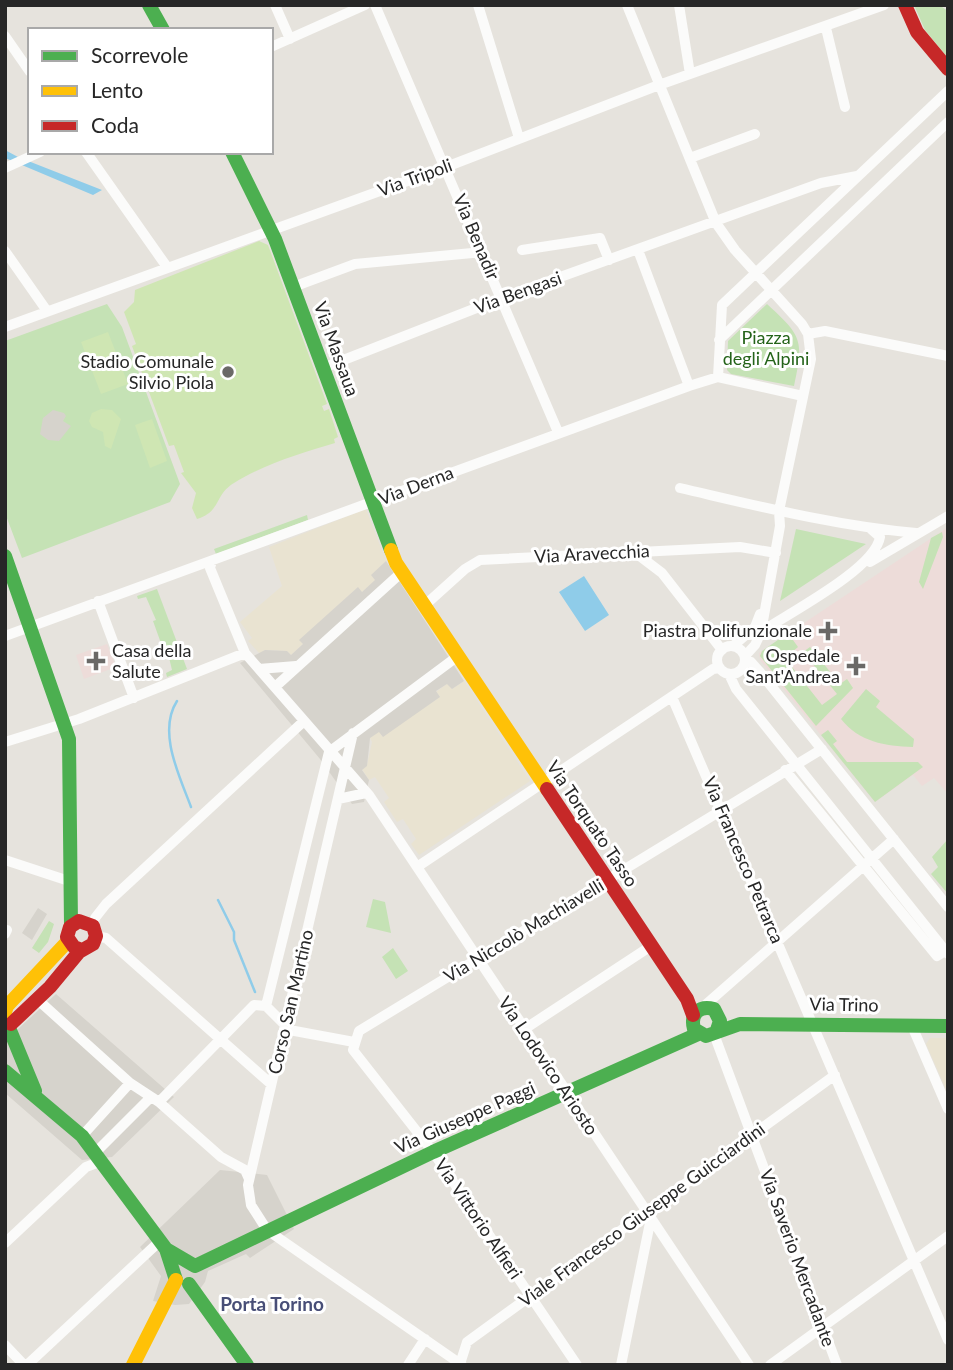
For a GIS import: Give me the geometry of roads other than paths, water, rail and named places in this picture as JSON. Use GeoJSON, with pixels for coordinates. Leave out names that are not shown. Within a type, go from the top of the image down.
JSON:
{"type":"FeatureCollection","features":[{"type":"Feature","properties":{"kind":"main road"},"geometry":{"type":"LineString","coordinates":[[149,5],[162,28]]}},
{"type":"Feature","properties":{"kind":"main road"},"geometry":{"type":"LineString","coordinates":[[904,9],[922,40],[948,69]]}},
{"type":"Feature","properties":{"kind":"main road","name":"Via Massaua"},"geometry":{"type":"LineString","coordinates":[[233,154],[271,230],[399,567],[424,606]]}},
{"type":"Feature","properties":{"kind":"main road"},"geometry":{"type":"LineString","coordinates":[[5,556],[66,724],[69,739],[72,888],[90,947],[82,950],[38,1000],[7,1022]]}},
{"type":"Feature","properties":{"kind":"main road","name":"Via Torquato Tasso"},"geometry":{"type":"LineString","coordinates":[[424,606],[697,1017]]}},
{"type":"Feature","properties":{"kind":"main road"},"geometry":{"type":"LineString","coordinates":[[38,1095],[29,1083],[7,1022],[7,1006],[68,941],[85,927]]}},
{"type":"Feature","properties":{"kind":"main road"},"geometry":{"type":"LineString","coordinates":[[68,941],[82,950]]}},
{"type":"Feature","properties":{"kind":"main road"},"geometry":{"type":"LineString","coordinates":[[697,1017],[717,1023]]}},
{"type":"Feature","properties":{"kind":"main road","name":"Via Trino"},"geometry":{"type":"LineString","coordinates":[[697,1017],[717,1023],[740,1024],[948,1026]]}},
{"type":"Feature","properties":{"kind":"main road","name":"Via Giuseppe Paggi"},"geometry":{"type":"LineString","coordinates":[[184,1272],[433,1152],[680,1042],[697,1017]]}},
{"type":"Feature","properties":{"kind":"main road"},"geometry":{"type":"LineString","coordinates":[[5,1071],[38,1095],[82,1136],[163,1245],[166,1257],[184,1272],[247,1365]]}},
{"type":"Feature","properties":{"kind":"main road"},"geometry":{"type":"LineString","coordinates":[[133,1365],[184,1272]]}},
{"type":"Feature","properties":{"kind":"street"},"geometry":{"type":"LineString","coordinates":[[275,5],[290,39]]}},
{"type":"Feature","properties":{"kind":"street"},"geometry":{"type":"LineString","coordinates":[[273,46],[365,5]]}},
{"type":"Feature","properties":{"kind":"street","name":"Via Benadir"},"geometry":{"type":"LineString","coordinates":[[375,5],[558,432]]}},
{"type":"Feature","properties":{"kind":"street"},"geometry":{"type":"LineString","coordinates":[[478,5],[519,138]]}},
{"type":"Feature","properties":{"kind":"street"},"geometry":{"type":"LineString","coordinates":[[417,867],[713,669],[739,672],[761,632],[764,604],[776,553],[779,512],[811,359],[808,334],[772,289],[735,250],[716,222],[627,5]]}},
{"type":"Feature","properties":{"kind":"street"},"geometry":{"type":"LineString","coordinates":[[679,5],[690,74]]}},
{"type":"Feature","properties":{"kind":"street","name":"Via Tripoli"},"geometry":{"type":"LineString","coordinates":[[5,327],[446,167],[659,85],[884,5]]}},
{"type":"Feature","properties":{"kind":"street"},"geometry":{"type":"LineString","coordinates":[[825,28],[845,107]]}},
{"type":"Feature","properties":{"kind":"street"},"geometry":{"type":"LineString","coordinates":[[5,36],[28,69]]}},
{"type":"Feature","properties":{"kind":"street"},"geometry":{"type":"LineString","coordinates":[[718,377],[722,305],[948,91]]}},
{"type":"Feature","properties":{"kind":"street"},"geometry":{"type":"LineString","coordinates":[[719,340],[948,122]]}},
{"type":"Feature","properties":{"kind":"street"},"geometry":{"type":"LineString","coordinates":[[690,158],[755,134]]}},
{"type":"Feature","properties":{"kind":"street"},"geometry":{"type":"LineString","coordinates":[[10,166],[36,154]]}},
{"type":"Feature","properties":{"kind":"street"},"geometry":{"type":"LineString","coordinates":[[87,154],[167,267]]}},
{"type":"Feature","properties":{"kind":"street","name":"Via Bengasi"},"geometry":{"type":"LineString","coordinates":[[323,368],[502,298],[821,183],[858,176]]}},
{"type":"Feature","properties":{"kind":"street"},"geometry":{"type":"LineString","coordinates":[[522,250],[600,238],[609,260]]}},
{"type":"Feature","properties":{"kind":"street"},"geometry":{"type":"LineString","coordinates":[[638,250],[689,386]]}},
{"type":"Feature","properties":{"kind":"street"},"geometry":{"type":"LineString","coordinates":[[5,251],[47,312]]}},
{"type":"Feature","properties":{"kind":"street"},"geometry":{"type":"LineString","coordinates":[[293,288],[355,264],[483,252]]}},
{"type":"Feature","properties":{"kind":"street"},"geometry":{"type":"LineString","coordinates":[[808,334],[825,331],[948,356]]}},
{"type":"Feature","properties":{"kind":"street","name":"Via Derna"},"geometry":{"type":"LineString","coordinates":[[5,636],[558,432],[718,377],[803,396]]}},
{"type":"Feature","properties":{"kind":"street"},"geometry":{"type":"LineString","coordinates":[[680,488],[779,512],[871,529],[916,533]]}},
{"type":"Feature","properties":{"kind":"street"},"geometry":{"type":"LineString","coordinates":[[761,632],[859,567],[948,516]]}},
{"type":"Feature","properties":{"kind":"street"},"geometry":{"type":"LineString","coordinates":[[859,567],[879,545],[880,537],[871,529]]}},
{"type":"Feature","properties":{"kind":"street","name":"Via Aravecchia"},"geometry":{"type":"LineString","coordinates":[[424,606],[465,569],[480,560],[740,547],[776,553]]}},
{"type":"Feature","properties":{"kind":"street"},"geometry":{"type":"LineString","coordinates":[[637,554],[663,573],[722,650]]}},
{"type":"Feature","properties":{"kind":"street","name":"Via Lodovico Ariosto"},"geometry":{"type":"LineString","coordinates":[[212,561],[211,568],[245,653],[366,793],[749,1365]]}},
{"type":"Feature","properties":{"kind":"street"},"geometry":{"type":"LineString","coordinates":[[275,687],[399,567]]}},
{"type":"Feature","properties":{"kind":"street"},"geometry":{"type":"LineString","coordinates":[[98,601],[134,698]]}},
{"type":"Feature","properties":{"kind":"street"},"geometry":{"type":"LineString","coordinates":[[764,604],[755,627],[733,646],[722,650],[718,659],[724,671],[947,953],[937,956],[785,770]]}},
{"type":"Feature","properties":{"kind":"street"},"geometry":{"type":"LineString","coordinates":[[733,646],[741,650],[745,659],[751,662],[948,907]]}},
{"type":"Feature","properties":{"kind":"street"},"geometry":{"type":"LineString","coordinates":[[5,742],[66,724],[245,653]]}},
{"type":"Feature","properties":{"kind":"street"},"geometry":{"type":"LineString","coordinates":[[329,752],[457,656]]}},
{"type":"Feature","properties":{"kind":"street"},"geometry":{"type":"LineString","coordinates":[[259,669],[296,666]]}},
{"type":"Feature","properties":{"kind":"street","name":"Via Francesco Petrarca"},"geometry":{"type":"LineString","coordinates":[[672,697],[948,1340]]}},
{"type":"Feature","properties":{"kind":"street"},"geometry":{"type":"LineString","coordinates":[[271,1084],[107,938],[85,927],[106,904],[304,720]]}},
{"type":"Feature","properties":{"kind":"street","name":"Corso San Martino"},"geometry":{"type":"LineString","coordinates":[[267,1230],[251,1205],[249,1180],[353,733]]}},
{"type":"Feature","properties":{"kind":"street","name":"Via Niccolò Machiavelli"},"geometry":{"type":"LineString","coordinates":[[354,1042],[359,1031],[822,749]]}},
{"type":"Feature","properties":{"kind":"street","name":"Corso San Martino"},"geometry":{"type":"LineString","coordinates":[[266,1006],[329,752]]}},
{"type":"Feature","properties":{"kind":"street"},"geometry":{"type":"LineString","coordinates":[[338,799],[366,793]]}},
{"type":"Feature","properties":{"kind":"street"},"geometry":{"type":"LineString","coordinates":[[697,1017],[777,939],[894,839]]}},
{"type":"Feature","properties":{"kind":"street"},"geometry":{"type":"LineString","coordinates":[[5,860],[72,888]]}},
{"type":"Feature","properties":{"kind":"street"},"geometry":{"type":"LineString","coordinates":[[523,1030],[651,946]]}},
{"type":"Feature","properties":{"kind":"street"},"geometry":{"type":"LineString","coordinates":[[717,1023],[723,989]]}},
{"type":"Feature","properties":{"kind":"street"},"geometry":{"type":"LineString","coordinates":[[38,1000],[130,1083],[155,1099],[222,1157],[245,1170],[249,1180]]}},
{"type":"Feature","properties":{"kind":"street"},"geometry":{"type":"LineString","coordinates":[[5,1243],[99,1157],[155,1099],[254,1005],[266,1006],[284,1027],[354,1042]]}},
{"type":"Feature","properties":{"kind":"street","name":"Via Saverio Mercadante"},"geometry":{"type":"LineString","coordinates":[[717,1023],[752,1136],[837,1365]]}},
{"type":"Feature","properties":{"kind":"street"},"geometry":{"type":"LineString","coordinates":[[912,1026],[948,1109]]}},
{"type":"Feature","properties":{"kind":"street","name":"Via Vittorio Alfieri"},"geometry":{"type":"LineString","coordinates":[[354,1042],[353,1050],[433,1152],[578,1365]]}},
{"type":"Feature","properties":{"kind":"street","name":"Viale Francesco Giuseppe Guicciardini"},"geometry":{"type":"LineString","coordinates":[[461,1364],[467,1342],[649,1214],[835,1076]]}},
{"type":"Feature","properties":{"kind":"street"},"geometry":{"type":"LineString","coordinates":[[82,1136],[130,1083]]}},
{"type":"Feature","properties":{"kind":"street"},"geometry":{"type":"LineString","coordinates":[[621,1365],[649,1214]]}},
{"type":"Feature","properties":{"kind":"street"},"geometry":{"type":"LineString","coordinates":[[267,1230],[461,1364]]}},
{"type":"Feature","properties":{"kind":"street"},"geometry":{"type":"LineString","coordinates":[[770,1365],[948,1236]]}},
{"type":"Feature","properties":{"kind":"street"},"geometry":{"type":"LineString","coordinates":[[5,1345],[25,1365],[163,1245]]}},
{"type":"Feature","properties":{"kind":"street"},"geometry":{"type":"LineString","coordinates":[[408,1365],[425,1339]]}},
{"type":"Feature","properties":{"kind":"water"},"geometry":{"type":"Polygon","coordinates":[[[5,150],[102,190],[93,195],[5,158],[5,150]]]}},
{"type":"Feature","properties":{"kind":"water"},"geometry":{"type":"Polygon","coordinates":[[[584,576],[609,615],[585,631],[559,592],[584,576]]]}},
{"type":"Feature","properties":{"kind":"waterway"},"geometry":{"type":"LineString","coordinates":[[177,701],[171,713],[170,740],[176,768],[191,807]]}},
{"type":"Feature","properties":{"kind":"waterway"},"geometry":{"type":"LineString","coordinates":[[218,900],[234,932],[234,940],[255,992]]}},
{"type":"Feature","properties":{"kind":"place","name":"Stadio Comunale Silvio Piola"},"geometry":{"type":"Point","coordinates":[228,372]}},
{"type":"Feature","properties":{"kind":"place","name":"Piastra Polifunzionale"},"geometry":{"type":"Point","coordinates":[828,631]}},
{"type":"Feature","properties":{"kind":"place","name":"Casa della Salute"},"geometry":{"type":"Point","coordinates":[96,661]}},
{"type":"Feature","properties":{"kind":"place","name":"Ospedale Sant'Andrea"},"geometry":{"type":"Point","coordinates":[856,666]}},
{"type":"Feature","properties":{"kind":"district","name":"Porta Torino"},"geometry":{"type":"Point","coordinates":[272,1304]}},
{"type":"Feature","properties":{"kind":"park label","name":"Piazza degli Alpini"},"geometry":{"type":"Point","coordinates":[766,348]}}]}
